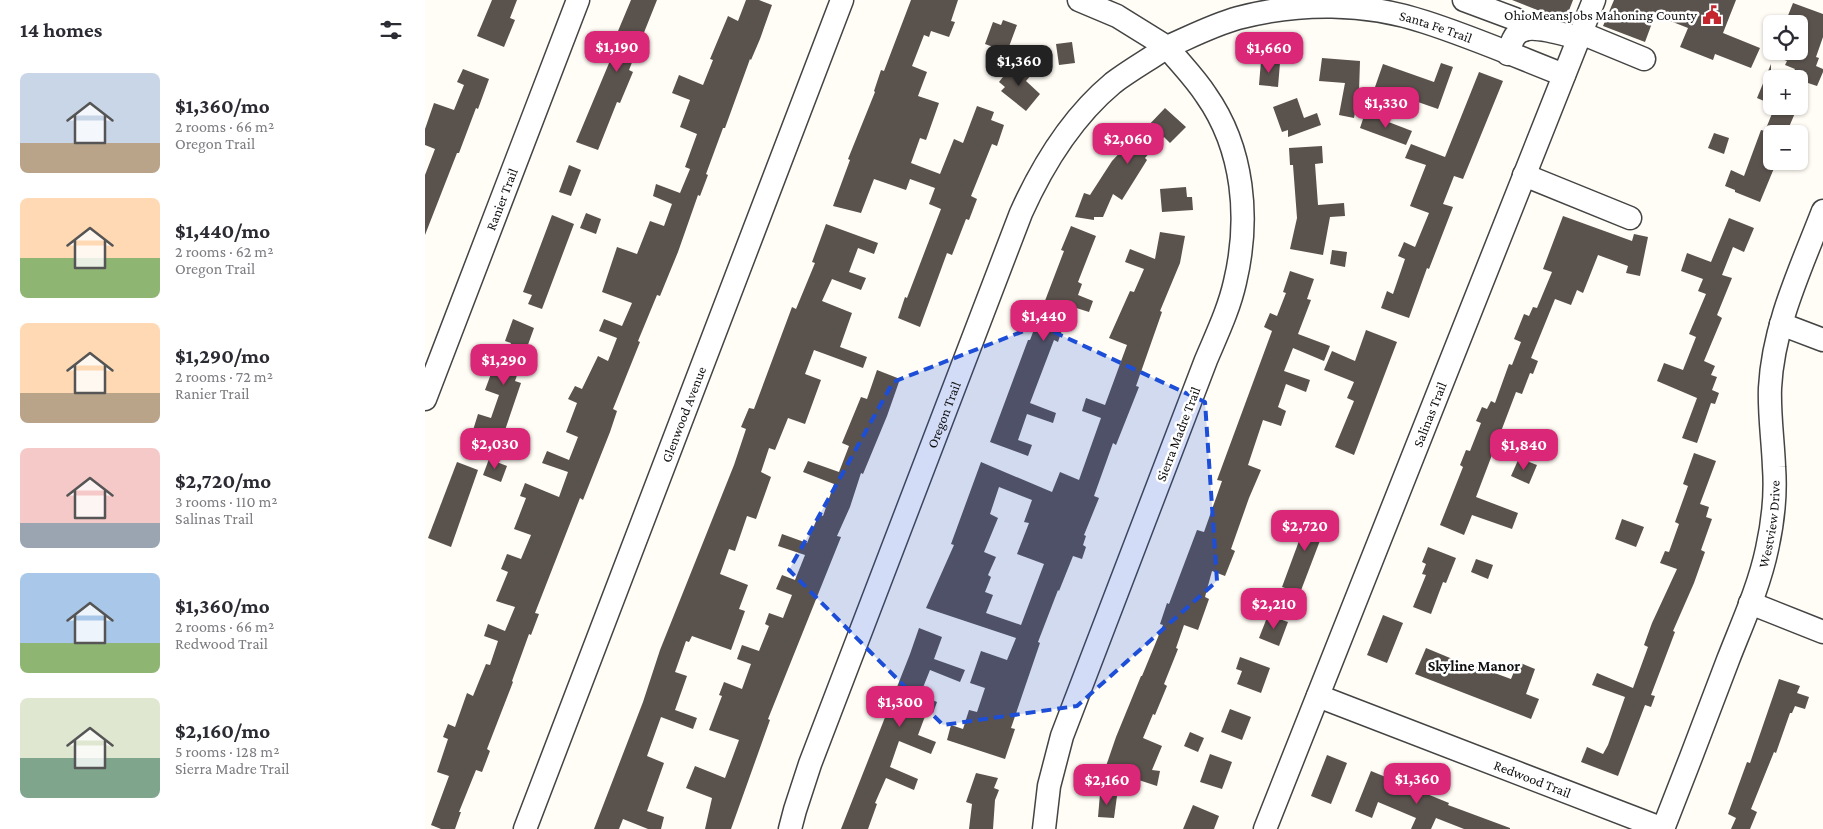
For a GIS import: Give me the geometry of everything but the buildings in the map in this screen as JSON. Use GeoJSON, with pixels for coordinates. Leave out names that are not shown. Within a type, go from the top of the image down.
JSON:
{"type":"FeatureCollection","features":[{"type":"Feature","properties":{"kind":"street","name":"Ranier Trail"},"geometry":{"type":"LineString","coordinates":[[425,399],[578,0]]}},
{"type":"Feature","properties":{"kind":"street","name":"Glenwood Avenue"},"geometry":{"type":"LineString","coordinates":[[525,829],[842,0]]}},
{"type":"Feature","properties":{"kind":"street"},"geometry":{"type":"LineString","coordinates":[[1079,0],[1117,16],[1167,47]]}},
{"type":"Feature","properties":{"kind":"street"},"geometry":{"type":"LineString","coordinates":[[1464,0],[1515,19],[1524,30]]}},
{"type":"Feature","properties":{"kind":"street","name":"Salinas Trail"},"geometry":{"type":"LineString","coordinates":[[1265,829],[1594,0]]}},
{"type":"Feature","properties":{"kind":"street","name":"Santa Fe Trail"},"geometry":{"type":"LineString","coordinates":[[1167,47],[1215,26],[1255,14],[1300,7],[1377,6],[1425,22],[1564,75]]}},
{"type":"Feature","properties":{"kind":"street"},"geometry":{"type":"LineString","coordinates":[[1508,54],[1516,34],[1524,30],[1536,28],[1580,36],[1644,59]]}},
{"type":"Feature","properties":{"kind":"street","name":"Oregon Trail"},"geometry":{"type":"LineString","coordinates":[[791,829],[810,764],[1032,188],[1057,146],[1091,105],[1114,83],[1167,47]]}},
{"type":"Feature","properties":{"kind":"street","name":"Sierra Madre Trail"},"geometry":{"type":"LineString","coordinates":[[1044,829],[1049,786],[1062,736],[1202,369],[1226,312],[1240,256],[1243,198],[1239,171],[1231,143],[1207,95],[1167,47]]}},
{"type":"Feature","properties":{"kind":"street"},"geometry":{"type":"LineString","coordinates":[[1524,175],[1629,218]]}},
{"type":"Feature","properties":{"kind":"street","name":"Westview Drive"},"geometry":{"type":"LineString","coordinates":[[1663,829],[1750,603],[1767,550],[1773,520],[1775,480],[1770,417],[1770,386],[1775,350],[1781,324],[1823,211]]}},
{"type":"Feature","properties":{"kind":"street"},"geometry":{"type":"LineString","coordinates":[[1781,324],[1823,340]]}},
{"type":"Feature","properties":{"kind":"street"},"geometry":{"type":"LineString","coordinates":[[1750,603],[1823,632]]}},
{"type":"Feature","properties":{"kind":"street","name":"Redwood Trail"},"geometry":{"type":"LineString","coordinates":[[1318,696],[1663,829]]}},
{"type":"Feature","properties":{"kind":"highlighted area"},"geometry":{"type":"Polygon","coordinates":[[[1039,325],[1205,402],[1217,581],[1077,706],[943,725],[789,570],[893,382],[1039,325]]]}},
{"type":"Feature","properties":{"kind":"place","name":"OhioMeansJobs Mahoning County"},"geometry":{"type":"Point","coordinates":[1712,15]}},
{"type":"Feature","properties":{"kind":"district","name":"Skyline Manor"},"geometry":{"type":"Point","coordinates":[1474,666]}}]}
